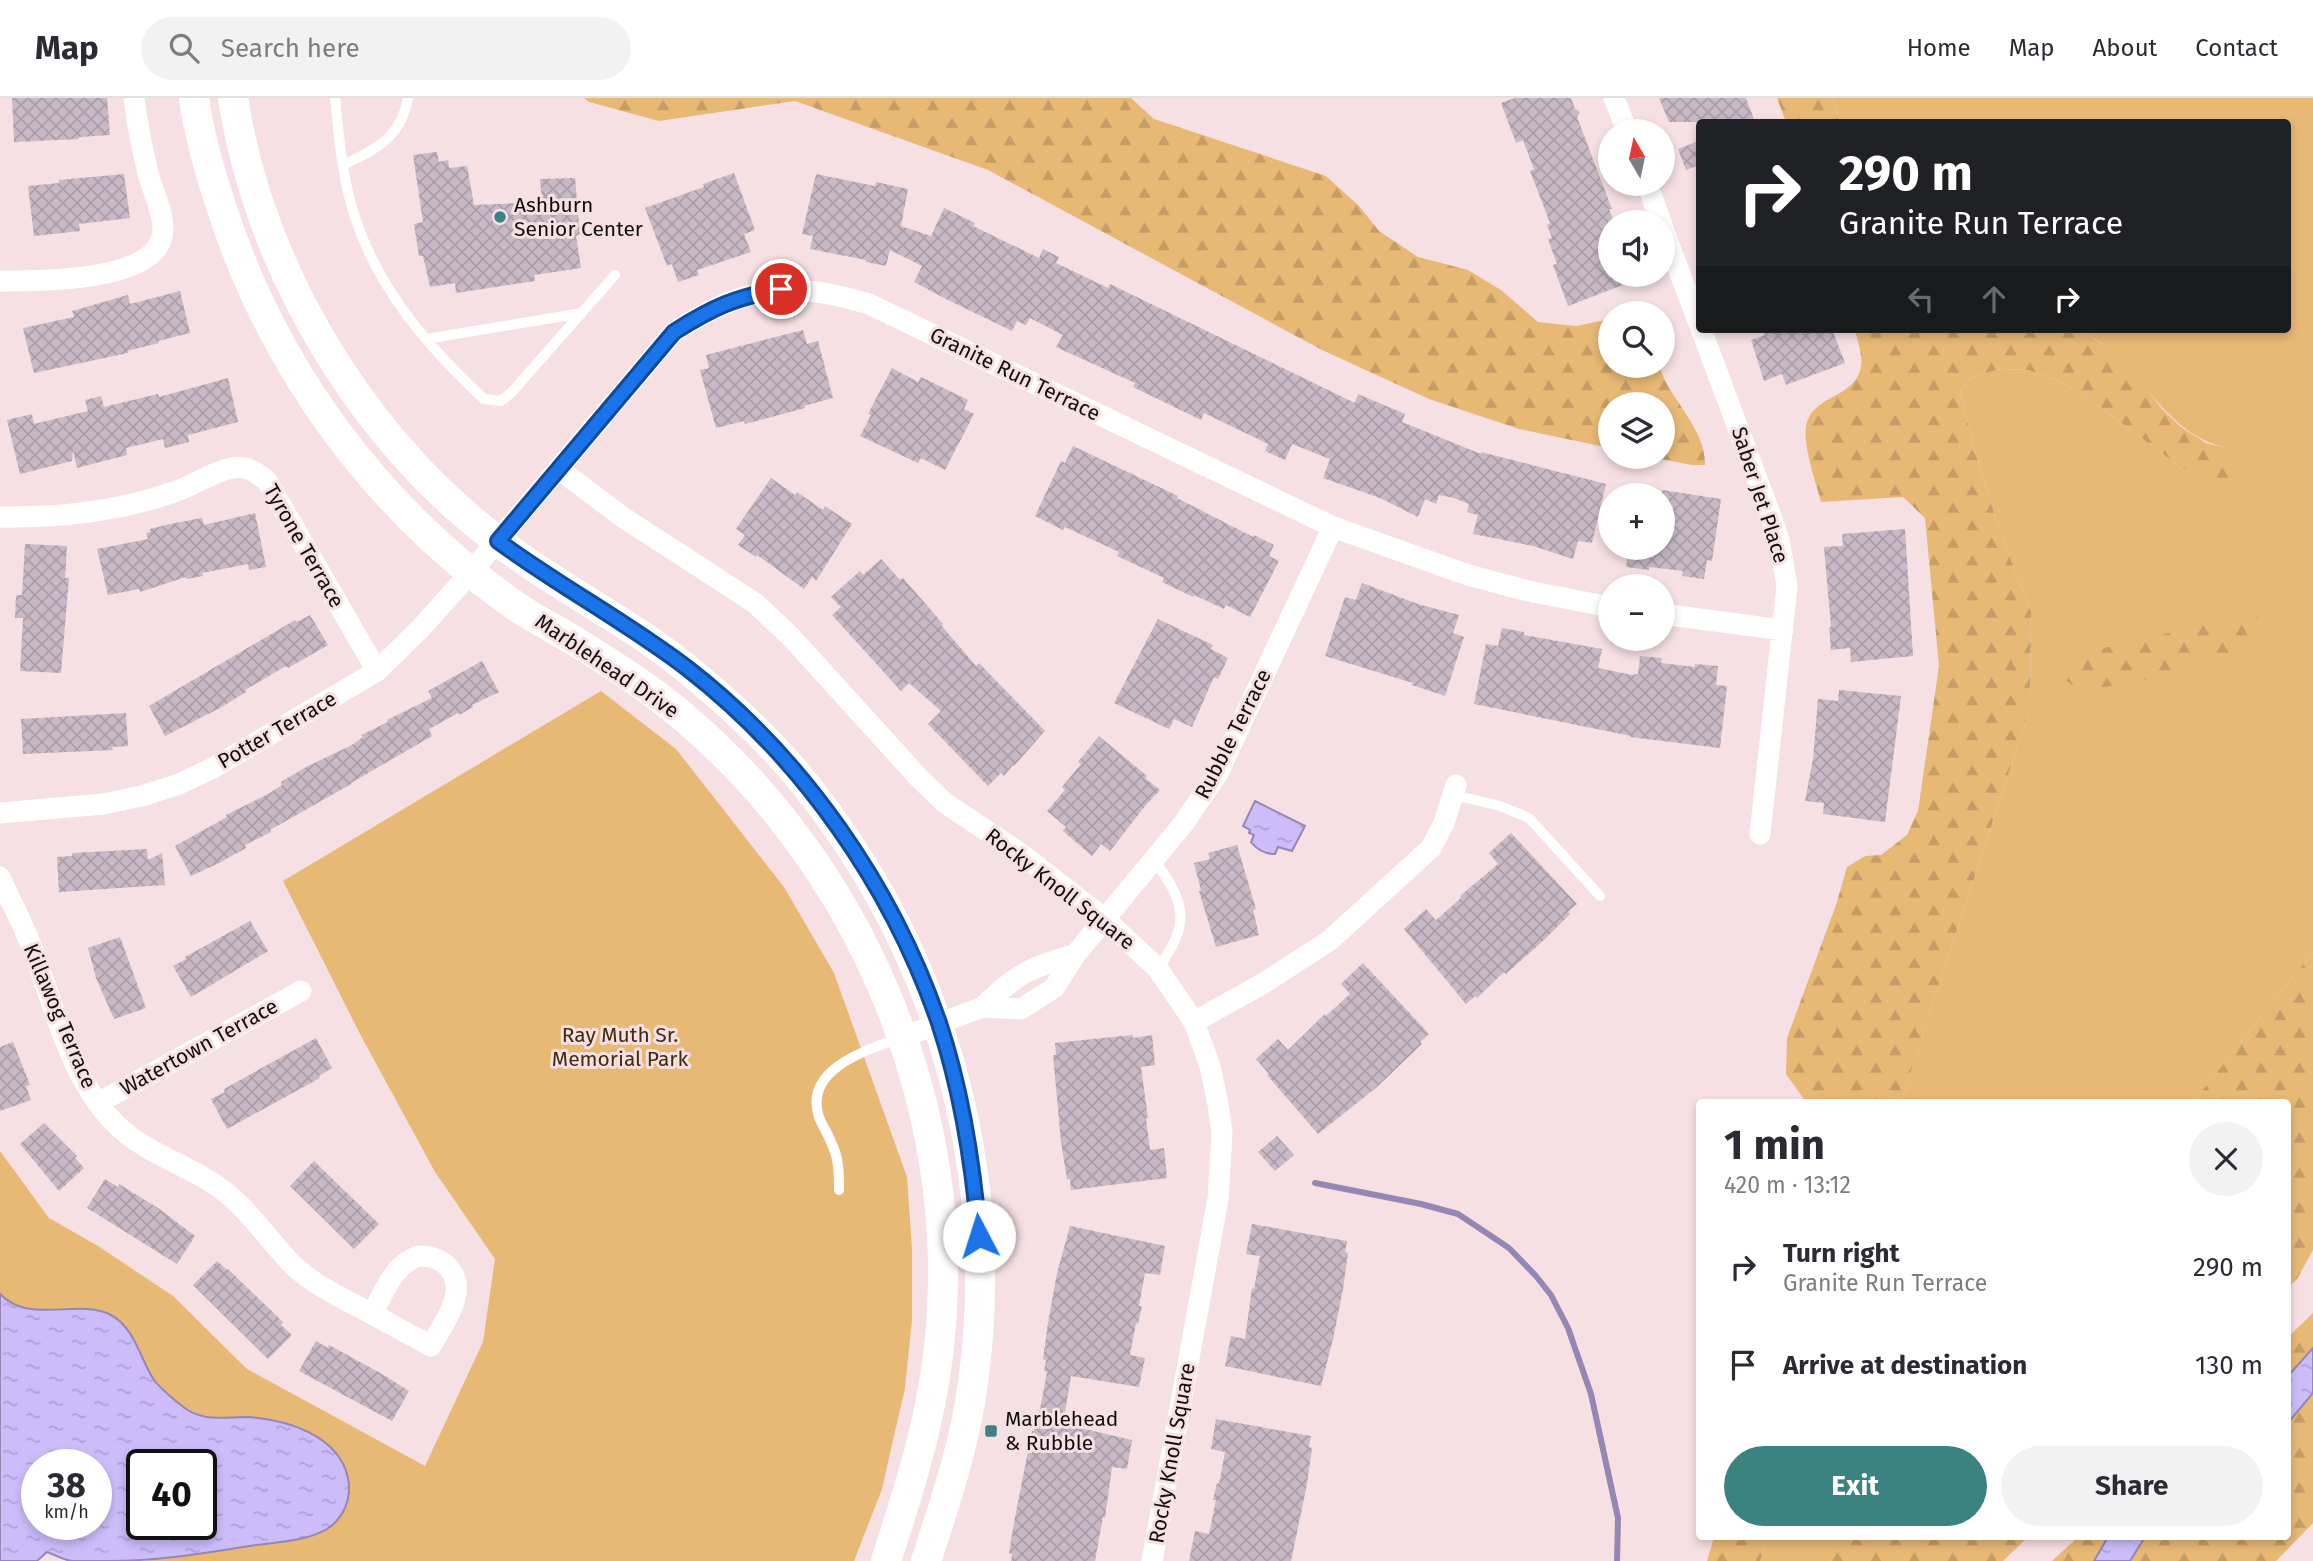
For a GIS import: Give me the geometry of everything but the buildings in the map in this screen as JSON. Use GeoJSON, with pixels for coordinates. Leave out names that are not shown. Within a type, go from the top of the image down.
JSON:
{"type":"FeatureCollection","features":[{"type":"Feature","properties":{"kind":"street"},"geometry":{"type":"LineString","coordinates":[[0,281],[43,282],[84,277],[125,268],[147,259],[155,252],[162,241],[163,227],[148,172],[134,98]]}},
{"type":"Feature","properties":{"kind":"street","name":"Marblehead Drive"},"geometry":{"type":"LineString","coordinates":[[194,98],[214,186],[235,250],[264,314],[300,379],[335,433],[383,490],[471,572],[515,606],[663,699],[751,783],[799,841],[846,912],[886,993],[916,1083],[937,1178],[942,1273],[935,1380],[925,1432],[912,1483],[886,1561]]}},
{"type":"Feature","properties":{"kind":"street","name":"Marblehead Drive"},"geometry":{"type":"LineString","coordinates":[[233,98],[252,176],[271,236],[299,297],[333,359],[366,410],[411,463],[498,541],[538,571],[687,668],[753,727],[781,756],[832,821],[880,894],[912,957],[939,1023],[953,1073],[974,1173],[981,1273],[979,1328],[967,1419],[948,1494],[926,1561]]}},
{"type":"Feature","properties":{"kind":"street"},"geometry":{"type":"LineString","coordinates":[[1614,98],[1622,119]]}},
{"type":"Feature","properties":{"kind":"street","name":"Saber Jet Place"},"geometry":{"type":"LineString","coordinates":[[1675,259],[1696,316]]}},
{"type":"Feature","properties":{"kind":"street","name":"Granite Run Terrace"},"geometry":{"type":"LineString","coordinates":[[498,541],[674,332],[727,302],[781,289],[807,290],[839,295],[869,304],[1333,527],[1468,575],[1528,591],[1598,605]]}},
{"type":"Feature","properties":{"kind":"street","name":"Saber Jet Place"},"geometry":{"type":"LineString","coordinates":[[1702,333],[1779,540],[1787,586],[1760,834]]}},
{"type":"Feature","properties":{"kind":"street","name":"Tyrone Terrace"},"geometry":{"type":"LineString","coordinates":[[0,517],[43,518],[89,514],[133,505],[177,491],[232,468],[244,467],[257,472],[267,481],[377,671]]}},
{"type":"Feature","properties":{"kind":"street","name":"Rocky Knoll Square"},"geometry":{"type":"LineString","coordinates":[[559,470],[621,516],[755,603],[791,636],[919,778],[945,803],[1020,853],[1105,919],[1158,969],[1194,1022],[1215,1087],[1222,1133],[1221,1165],[1218,1199],[1152,1561]]}},
{"type":"Feature","properties":{"kind":"street","name":"Rubble Terrace"},"geometry":{"type":"LineString","coordinates":[[902,1037],[983,1007],[1021,1009],[1054,988],[1074,955],[1184,823],[1218,773],[1333,527]]}},
{"type":"Feature","properties":{"kind":"street","name":"Potter Terrace"},"geometry":{"type":"LineString","coordinates":[[0,813],[103,804],[142,796],[180,784],[213,768],[377,671],[421,628],[498,541]]}},
{"type":"Feature","properties":{"kind":"street"},"geometry":{"type":"LineString","coordinates":[[1675,616],[1783,630]]}},
{"type":"Feature","properties":{"kind":"street"},"geometry":{"type":"LineString","coordinates":[[1194,1022],[1329,942],[1430,848],[1444,823],[1455,790]]}},
{"type":"Feature","properties":{"kind":"street","name":"Killawog Terrace"},"geometry":{"type":"LineString","coordinates":[[0,877],[30,943],[71,1051],[98,1103],[122,1130],[144,1145],[203,1175],[230,1196],[295,1267],[320,1286],[372,1314],[432,1346],[456,1298],[457,1284],[452,1271],[443,1261],[430,1256],[407,1260],[397,1268],[372,1314]]}},
{"type":"Feature","properties":{"kind":"street","name":"Watertown Terrace"},"geometry":{"type":"LineString","coordinates":[[98,1103],[301,991]]}},
{"type":"Feature","properties":{"kind":"lane"},"geometry":{"type":"LineString","coordinates":[[335,98],[354,214],[376,268],[402,311],[484,399],[501,401],[511,393],[615,275]]}},
{"type":"Feature","properties":{"kind":"lane"},"geometry":{"type":"LineString","coordinates":[[344,165],[379,147],[392,136],[408,98]]}},
{"type":"Feature","properties":{"kind":"lane"},"geometry":{"type":"LineString","coordinates":[[426,339],[582,313]]}},
{"type":"Feature","properties":{"kind":"lane"},"geometry":{"type":"LineString","coordinates":[[1455,790],[1530,818],[1600,896]]}},
{"type":"Feature","properties":{"kind":"lane"},"geometry":{"type":"LineString","coordinates":[[1154,860],[1176,892],[1181,917],[1172,948],[1158,969]]}},
{"type":"Feature","properties":{"kind":"lane"},"geometry":{"type":"LineString","coordinates":[[839,1190],[838,1161],[817,1106],[822,1085],[839,1064],[902,1037]]}},
{"type":"Feature","properties":{"kind":"green space"},"geometry":{"type":"Polygon","coordinates":[[[584,98],[1131,98],[1154,119],[1326,176],[1359,206],[1379,231],[1418,257],[1468,270],[1501,290],[1538,322],[1576,326],[1598,321],[1598,378],[1664,378],[1672,392],[1598,392],[1598,445],[1519,429],[1429,399],[1322,350],[988,170],[795,101],[659,121],[589,102],[584,98]]]}},
{"type":"Feature","properties":{"kind":"green space"},"geometry":{"type":"Polygon","coordinates":[[[1777,98],[1832,98],[1840,119],[1785,119],[1777,98]]]}},
{"type":"Feature","properties":{"kind":"green space"},"geometry":{"type":"Polygon","coordinates":[[[1832,98],[2313,98],[2313,952],[2195,1099],[1902,1099],[2030,708],[2031,611],[2000,532],[1960,391],[1971,378],[2000,369],[2028,370],[2059,381],[2091,400],[2180,467],[2212,483],[2235,478],[2226,448],[2207,441],[2177,422],[2115,354],[2085,333],[2291,333],[2291,119],[1840,119],[1832,98]]]}},
{"type":"Feature","properties":{"kind":"green space"},"geometry":{"type":"Polygon","coordinates":[[[1856,333],[2085,333],[2113,351],[2137,376],[2162,409],[2181,427],[2206,443],[2226,448],[2236,462],[2235,478],[2212,484],[2180,467],[2091,400],[2059,381],[2028,370],[2000,369],[1971,378],[1960,391],[2000,532],[2031,611],[2030,708],[1902,1099],[1804,1099],[1786,1074],[1787,1038],[1836,905],[1847,867],[1865,856],[1881,855],[1907,835],[1918,811],[1939,666],[1925,518],[1903,497],[1821,502],[1810,462],[1806,430],[1811,413],[1852,384],[1858,376],[1861,358],[1856,333]]]}},
{"type":"Feature","properties":{"kind":"green space"},"geometry":{"type":"Polygon","coordinates":[[[1675,397],[1694,427],[1704,452],[1705,465],[1675,462],[1675,397]]]}},
{"type":"Feature","properties":{"kind":"green space"},"geometry":{"type":"Polygon","coordinates":[[[2233,616],[2258,617],[2270,630],[2265,641],[2134,683],[2079,690],[2063,678],[2062,662],[2084,652],[2147,639],[2233,616]]]}},
{"type":"Feature","properties":{"kind":"green space","name":"Ray Muth Sr. Memorial Park"},"geometry":{"type":"Polygon","coordinates":[[[601,691],[676,749],[784,887],[834,973],[907,1177],[912,1248],[912,1320],[905,1388],[882,1489],[854,1561],[144,1561],[303,1538],[326,1530],[300,1427],[273,1420],[215,1417],[194,1412],[156,1383],[129,1334],[114,1318],[91,1309],[24,1308],[11,1303],[0,1294],[0,1151],[49,1218],[98,1246],[173,1296],[247,1369],[425,1466],[483,1342],[495,1259],[435,1172],[360,1034],[283,881],[601,691]]]}},
{"type":"Feature","properties":{"kind":"green space"},"geometry":{"type":"Polygon","coordinates":[[[2313,952],[2313,1250],[2297,1279],[2291,1284],[2291,1099],[2195,1099],[2313,952]]]}},
{"type":"Feature","properties":{"kind":"green space"},"geometry":{"type":"Polygon","coordinates":[[[2313,1313],[2313,1523],[2276,1561],[2052,1561],[2075,1540],[2291,1540],[2291,1334],[2313,1313]]]}},
{"type":"Feature","properties":{"kind":"green space"},"geometry":{"type":"Polygon","coordinates":[[[1713,1540],[1767,1540],[1760,1561],[1707,1561],[1713,1540]]]}},
{"type":"Feature","properties":{"kind":"green space"},"geometry":{"type":"Polygon","coordinates":[[[1767,1540],[1848,1540],[1830,1561],[1760,1561],[1767,1540]]]}},
{"type":"Feature","properties":{"kind":"green space"},"geometry":{"type":"Polygon","coordinates":[[[1847,1540],[2025,1540],[2003,1561],[1830,1561],[1847,1540]]]}},
{"type":"Feature","properties":{"kind":"water"},"geometry":{"type":"Polygon","coordinates":[[[1255,801],[1305,826],[1292,851],[1278,847],[1275,854],[1268,853],[1251,842],[1254,835],[1243,826],[1255,801]]]}},
{"type":"Feature","properties":{"kind":"water"},"geometry":{"type":"Polygon","coordinates":[[[0,1294],[25,1308],[98,1310],[111,1315],[126,1328],[154,1380],[184,1408],[205,1417],[247,1417],[278,1421],[308,1432],[334,1451],[343,1463],[348,1478],[348,1500],[338,1519],[327,1529],[302,1539],[146,1560],[72,1561],[47,1552],[37,1561],[0,1561],[0,1294]]]}},
{"type":"Feature","properties":{"kind":"water"},"geometry":{"type":"Polygon","coordinates":[[[2313,1348],[2313,1393],[2291,1419],[2291,1373],[2313,1348]]]}},
{"type":"Feature","properties":{"kind":"water"},"geometry":{"type":"Polygon","coordinates":[[[2106,1540],[2143,1540],[2130,1561],[2094,1561],[2106,1540]]]}},
{"type":"Feature","properties":{"kind":"waterway"},"geometry":{"type":"LineString","coordinates":[[1315,1183],[1458,1214],[1509,1248],[1536,1276],[1551,1295],[1568,1328],[1591,1394],[1618,1518],[1617,1561]]}},
{"type":"Feature","properties":{"kind":"place","name":"Ashburn Senior Center"},"geometry":{"type":"Point","coordinates":[500,217]}},
{"type":"Feature","properties":{"kind":"place","name":"Marblehead & Rubble"},"geometry":{"type":"Point","coordinates":[991,1431]}},
{"type":"Feature","properties":{"kind":"route"},"geometry":{"type":"LineString","coordinates":[[781,289],[727,302],[674,332],[498,541],[538,571],[687,668],[720,696],[781,756],[805,783],[832,821],[880,894],[912,957],[939,1023],[965,1125],[974,1173],[979,1236]]}}]}
